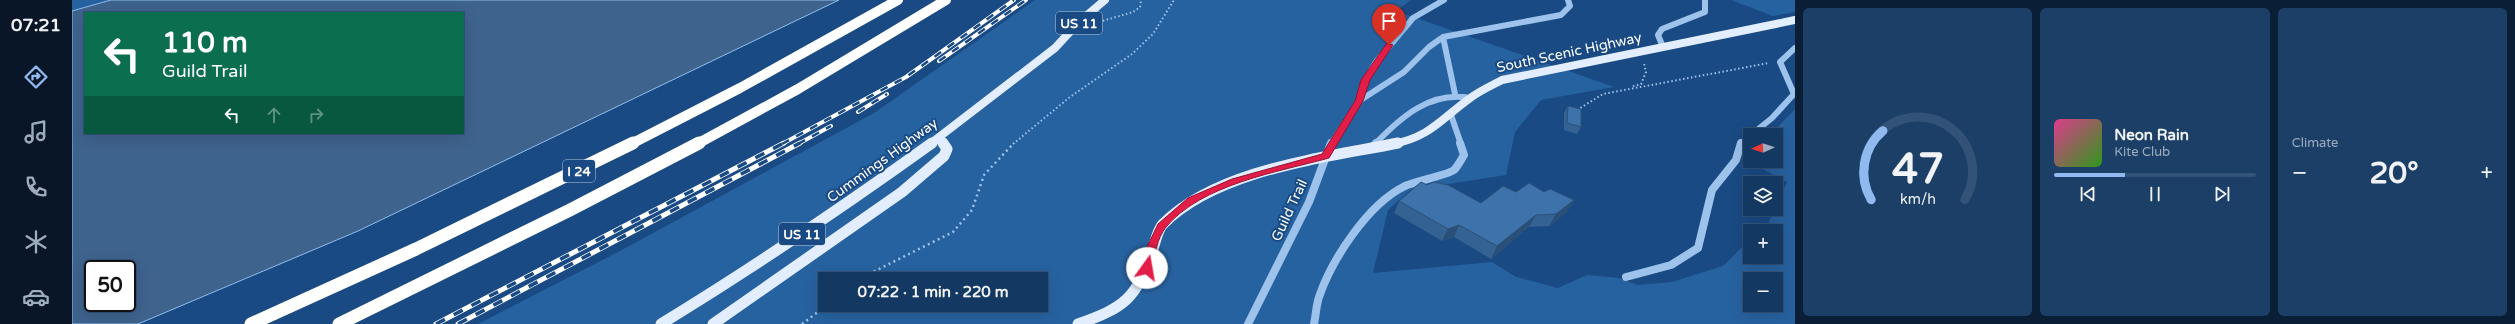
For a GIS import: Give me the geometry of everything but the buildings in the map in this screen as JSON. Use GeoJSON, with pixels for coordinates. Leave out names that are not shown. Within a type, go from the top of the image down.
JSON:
{"type":"FeatureCollection","features":[{"type":"Feature","properties":{"kind":"highway","name":"I 24"},"geometry":{"type":"LineString","coordinates":[[251,324],[365,274],[556,182],[812,50],[898,0]]}},
{"type":"Feature","properties":{"kind":"highway","name":"I 24"},"geometry":{"type":"LineString","coordinates":[[339,324],[540,226],[709,138],[848,60],[946,0]]}},
{"type":"Feature","properties":{"kind":"main road","name":"Cummings Highway"},"geometry":{"type":"LineString","coordinates":[[661,324],[731,281],[850,202],[939,138],[1055,48],[1080,21],[1105,0]]}},
{"type":"Feature","properties":{"kind":"main road","name":"South Scenic Highway"},"geometry":{"type":"LineString","coordinates":[[1078,324],[1100,316],[1126,300],[1138,288],[1147,268],[1152,247],[1161,226],[1191,201],[1235,181],[1326,156],[1410,141],[1429,132],[1470,98],[1502,80],[1795,20]]}},
{"type":"Feature","properties":{"kind":"main road"},"geometry":{"type":"LineString","coordinates":[[713,324],[902,192],[944,156],[947,149],[939,138]]}},
{"type":"Feature","properties":{"kind":"lane","name":"Guild Trail"},"geometry":{"type":"LineString","coordinates":[[1248,324],[1309,202],[1331,144],[1359,101],[1369,74],[1396,36],[1413,18],[1444,0]]}},
{"type":"Feature","properties":{"kind":"lane"},"geometry":{"type":"LineString","coordinates":[[1359,101],[1404,72],[1429,47],[1443,37],[1561,15],[1570,6],[1568,0]]}},
{"type":"Feature","properties":{"kind":"lane"},"geometry":{"type":"LineString","coordinates":[[1663,47],[1658,34],[1662,29],[1705,12],[1705,0]]}},
{"type":"Feature","properties":{"kind":"lane"},"geometry":{"type":"LineString","coordinates":[[1443,37],[1455,94]]}},
{"type":"Feature","properties":{"kind":"lane"},"geometry":{"type":"LineString","coordinates":[[1760,128],[1772,118],[1794,94],[1780,62],[1795,48]]}},
{"type":"Feature","properties":{"kind":"lane"},"geometry":{"type":"LineString","coordinates":[[1371,149],[1387,131],[1427,102],[1455,94],[1470,98]]}},
{"type":"Feature","properties":{"kind":"lane"},"geometry":{"type":"LineString","coordinates":[[1314,324],[1320,294],[1342,253],[1378,204],[1407,185],[1432,175],[1453,171],[1464,155],[1451,115]]}},
{"type":"Feature","properties":{"kind":"lane"},"geometry":{"type":"LineString","coordinates":[[1626,276],[1671,265],[1698,248],[1712,190],[1736,160],[1739,145],[1743,142]]}},
{"type":"Feature","properties":{"kind":"path"},"geometry":{"type":"LineString","coordinates":[[1080,21],[1095,23],[1114,19],[1133,12],[1140,7],[1140,0]]}},
{"type":"Feature","properties":{"kind":"path"},"geometry":{"type":"LineString","coordinates":[[873,272],[953,232],[972,210],[984,175],[1014,143],[1070,97],[1132,54],[1153,34],[1174,0]]}},
{"type":"Feature","properties":{"kind":"path"},"geometry":{"type":"LineString","coordinates":[[1571,114],[1603,94],[1641,84],[1646,72],[1644,62],[1632,53]]}},
{"type":"Feature","properties":{"kind":"path"},"geometry":{"type":"LineString","coordinates":[[1624,89],[1780,62]]}},
{"type":"Feature","properties":{"kind":"path"},"geometry":{"type":"LineString","coordinates":[[802,324],[818,311]]}},
{"type":"Feature","properties":{"kind":"shaded area"},"geometry":{"type":"Polygon","coordinates":[[[72,0],[111,0],[72,11],[72,0]]]}},
{"type":"Feature","properties":{"kind":"shaded area"},"geometry":{"type":"Polygon","coordinates":[[[111,0],[839,0],[358,231],[138,324],[72,324],[72,11],[111,0]]]}},
{"type":"Feature","properties":{"kind":"shaded area"},"geometry":{"type":"Polygon","coordinates":[[[1035,0],[1411,0],[1396,11],[1614,87],[1541,100],[1515,132],[1506,175],[1410,190],[1388,210],[1373,273],[1492,262],[1516,277],[1558,288],[1587,275],[1619,278],[1638,285],[1672,282],[1723,266],[1743,246],[1743,264],[1783,264],[1783,224],[1767,224],[1772,216],[1783,216],[1783,191],[1787,182],[1783,180],[1783,176],[1776,176],[1761,168],[1783,168],[1783,128],[1777,128],[1795,109],[1795,324],[478,324],[620,251],[874,113],[1035,0]]]}},
{"type":"Feature","properties":{"kind":"shaded area"},"geometry":{"type":"Polygon","coordinates":[[[1731,0],[1795,0],[1795,12],[1773,16],[1731,0]]]}},
{"type":"Feature","properties":{"kind":"railway"},"geometry":{"type":"LineString","coordinates":[[782,144],[906,77],[1014,0]]}},
{"type":"Feature","properties":{"kind":"railway"},"geometry":{"type":"LineString","coordinates":[[939,61],[1026,0]]}},
{"type":"Feature","properties":{"kind":"railway"},"geometry":{"type":"LineString","coordinates":[[858,112],[887,94]]}},
{"type":"Feature","properties":{"kind":"railway"},"geometry":{"type":"LineString","coordinates":[[798,144],[831,126]]}},
{"type":"Feature","properties":{"kind":"railway"},"geometry":{"type":"LineString","coordinates":[[436,324],[784,143]]}},
{"type":"Feature","properties":{"kind":"railway"},"geometry":{"type":"LineString","coordinates":[[458,324],[800,143]]}},
{"type":"Feature","properties":{"kind":"route"},"geometry":{"type":"LineString","coordinates":[[1147,268],[1152,247],[1161,226],[1177,210],[1191,201],[1205,193],[1235,181],[1326,156],[1331,144],[1359,101],[1366,80],[1376,62],[1389,45]]}}]}
